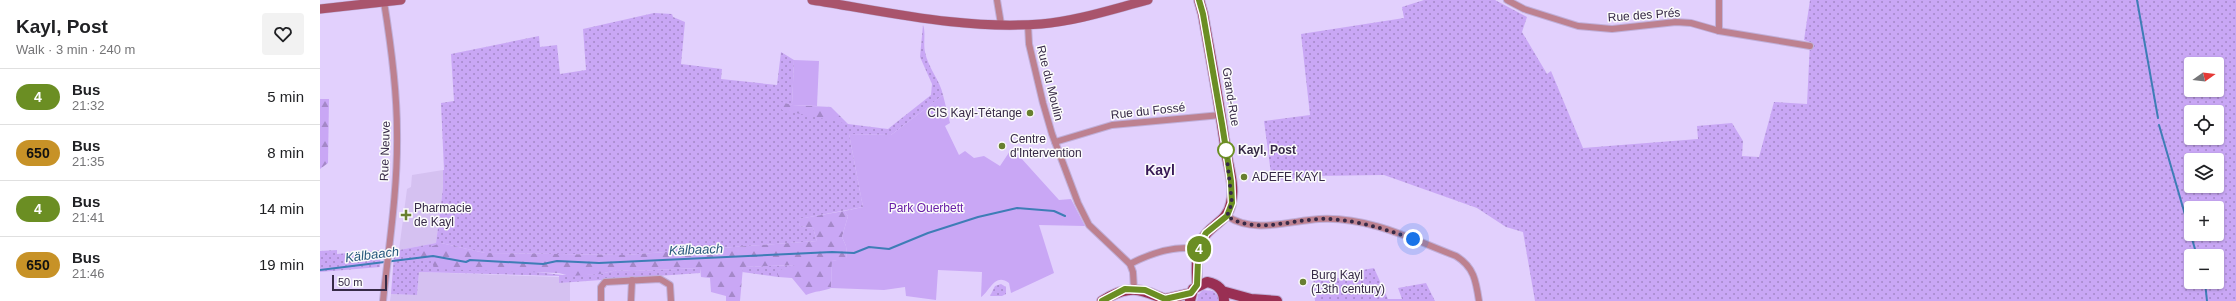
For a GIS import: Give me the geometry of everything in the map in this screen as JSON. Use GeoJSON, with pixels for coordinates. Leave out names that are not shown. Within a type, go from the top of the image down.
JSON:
{"type":"FeatureCollection","features":[{"type":"Feature","properties":{"kind":"main road"},"geometry":{"type":"LineString","coordinates":[[320,9],[401,0]]}},
{"type":"Feature","properties":{"kind":"main road"},"geometry":{"type":"LineString","coordinates":[[812,0],[929,20],[1028,25],[1067,20],[1148,0]]}},
{"type":"Feature","properties":{"kind":"main road","name":"Grand-Rue"},"geometry":{"type":"LineString","coordinates":[[1199,0],[1203,14],[1221,115],[1231,181],[1232,203],[1227,216]]}},
{"type":"Feature","properties":{"kind":"main road"},"geometry":{"type":"LineString","coordinates":[[1193,293],[1198,254],[1206,233],[1227,216]]}},
{"type":"Feature","properties":{"kind":"main road"},"geometry":{"type":"LineString","coordinates":[[1198,254],[1212,283],[1222,291],[1246,300],[1277,301]]}},
{"type":"Feature","properties":{"kind":"main road"},"geometry":{"type":"LineString","coordinates":[[1102,301],[1113,294],[1134,289],[1145,290],[1167,300],[1193,293],[1201,283],[1212,283]]}},
{"type":"Feature","properties":{"kind":"main road"},"geometry":{"type":"LineString","coordinates":[[1222,291],[1224,301]]}},
{"type":"Feature","properties":{"kind":"street"},"geometry":{"type":"LineString","coordinates":[[997,0],[1001,24]]}},
{"type":"Feature","properties":{"kind":"street","name":"Rue des Prés"},"geometry":{"type":"LineString","coordinates":[[1507,0],[1524,9],[1578,26],[1612,28],[1676,22],[1691,23],[1719,31],[1810,46]]}},
{"type":"Feature","properties":{"kind":"street"},"geometry":{"type":"LineString","coordinates":[[1719,0],[1719,31]]}},
{"type":"Feature","properties":{"kind":"street","name":"Rue Neuve"},"geometry":{"type":"LineString","coordinates":[[383,301],[395,181],[397,131],[395,85],[384,2]]}},
{"type":"Feature","properties":{"kind":"street","name":"Rue du Moulin"},"geometry":{"type":"LineString","coordinates":[[1028,25],[1031,52],[1043,103],[1055,142],[1078,203],[1089,225],[1130,264]]}},
{"type":"Feature","properties":{"kind":"street","name":"Rue du Fossé"},"geometry":{"type":"LineString","coordinates":[[1055,142],[1112,125],[1221,115]]}},
{"type":"Feature","properties":{"kind":"street"},"geometry":{"type":"LineString","coordinates":[[1227,216],[1242,223],[1262,225],[1328,219],[1373,225],[1456,256],[1466,262],[1476,281],[1479,301]]}},
{"type":"Feature","properties":{"kind":"street"},"geometry":{"type":"LineString","coordinates":[[1134,289],[1134,272],[1130,264],[1140,259],[1178,248],[1198,254]]}},
{"type":"Feature","properties":{"kind":"street"},"geometry":{"type":"LineString","coordinates":[[601,301],[601,287],[605,282],[660,279],[670,285],[671,301]]}},
{"type":"Feature","properties":{"kind":"street"},"geometry":{"type":"LineString","coordinates":[[632,280],[632,301]]}},
{"type":"Feature","properties":{"kind":"shaded area"},"geometry":{"type":"Polygon","coordinates":[[[443,170],[443,188],[436,243],[399,250],[407,189],[411,187],[412,175],[443,170]]]}},
{"type":"Feature","properties":{"kind":"shaded area"},"geometry":{"type":"Polygon","coordinates":[[[419,272],[559,277],[559,283],[570,282],[570,301],[390,301],[391,294],[417,295],[419,272]]]}},
{"type":"Feature","properties":{"kind":"green space"},"geometry":{"type":"Polygon","coordinates":[[[1424,0],[1495,0],[1527,17],[1522,32],[1547,74],[1551,71],[1583,148],[1698,139],[1697,126],[1732,123],[1743,141],[1742,156],[1759,157],[1774,102],[1807,104],[1810,42],[1804,40],[1810,0],[2236,0],[2236,301],[1535,301],[1523,232],[1506,227],[1477,208],[1384,175],[1314,176],[1272,181],[1264,121],[1310,115],[1301,34],[1404,18],[1402,7],[1424,0]]]}},
{"type":"Feature","properties":{"kind":"green space"},"geometry":{"type":"Polygon","coordinates":[[[654,13],[672,14],[673,17],[685,22],[681,64],[722,69],[721,79],[777,85],[781,52],[794,60],[792,105],[782,102],[848,124],[888,129],[931,95],[932,84],[920,57],[923,25],[924,49],[943,95],[891,135],[849,134],[863,207],[799,219],[800,226],[813,228],[817,241],[625,255],[485,253],[441,243],[431,260],[562,275],[600,274],[617,270],[632,271],[700,268],[700,273],[559,283],[559,276],[419,272],[417,295],[391,294],[394,255],[399,250],[436,243],[444,170],[441,103],[454,101],[451,54],[539,36],[540,47],[557,45],[560,74],[586,70],[583,29],[654,13]]]}},
{"type":"Feature","properties":{"kind":"green space"},"geometry":{"type":"Polygon","coordinates":[[[794,60],[819,61],[817,106],[792,105],[794,60]]]}},
{"type":"Feature","properties":{"kind":"green space","name":"Park Ouerbett"},"geometry":{"type":"Polygon","coordinates":[[[943,95],[950,123],[945,126],[959,155],[965,151],[974,158],[984,156],[1000,166],[1012,148],[1059,200],[1071,199],[1085,226],[1039,225],[1054,273],[1011,293],[1009,283],[1004,280],[1000,280],[996,281],[981,297],[982,272],[938,270],[936,300],[906,296],[905,287],[884,290],[831,288],[832,261],[847,258],[846,246],[842,237],[848,216],[844,211],[863,207],[849,134],[891,135],[943,95]]]}},
{"type":"Feature","properties":{"kind":"green space"},"geometry":{"type":"Polygon","coordinates":[[[320,99],[329,99],[328,163],[320,169],[320,99]]]}},
{"type":"Feature","properties":{"kind":"green space"},"geometry":{"type":"Polygon","coordinates":[[[781,102],[792,105],[831,107],[848,124],[782,110],[781,102]]]}},
{"type":"Feature","properties":{"kind":"green space"},"geometry":{"type":"Polygon","coordinates":[[[844,211],[848,216],[842,237],[846,246],[847,259],[832,261],[831,288],[806,295],[792,278],[778,277],[777,271],[795,265],[743,267],[740,301],[726,301],[726,296],[711,292],[710,278],[701,277],[700,268],[632,271],[617,270],[600,274],[570,276],[559,273],[435,269],[431,260],[421,261],[417,256],[419,251],[441,243],[485,253],[625,255],[817,241],[813,228],[800,226],[798,219],[844,211]]]}},
{"type":"Feature","properties":{"kind":"green space"},"geometry":{"type":"Polygon","coordinates":[[[337,250],[337,254],[381,250],[380,267],[320,272],[320,251],[337,250]]]}},
{"type":"Feature","properties":{"kind":"green space"},"geometry":{"type":"Polygon","coordinates":[[[797,265],[778,271],[778,277],[742,272],[743,267],[797,265]]]}},
{"type":"Feature","properties":{"kind":"green space"},"geometry":{"type":"Polygon","coordinates":[[[1374,268],[1388,299],[1402,299],[1398,288],[1426,283],[1435,301],[1315,301],[1313,275],[1347,279],[1345,273],[1374,268]]]}},
{"type":"Feature","properties":{"kind":"green space"},"geometry":{"type":"Polygon","coordinates":[[[1001,284],[1006,287],[1006,294],[1002,296],[990,296],[995,286],[1001,284]]]}},
{"type":"Feature","properties":{"kind":"green space"},"geometry":{"type":"Polygon","coordinates":[[[1203,290],[1213,291],[1218,296],[1218,301],[1197,301],[1198,295],[1203,290]]]}},
{"type":"Feature","properties":{"kind":"waterway"},"geometry":{"type":"LineString","coordinates":[[2137,0],[2158,118]]}},
{"type":"Feature","properties":{"kind":"waterway"},"geometry":{"type":"LineString","coordinates":[[2159,125],[2195,249]]}},
{"type":"Feature","properties":{"kind":"waterway","name":"Kälbaach"},"geometry":{"type":"LineString","coordinates":[[320,270],[433,256],[466,262],[470,260],[543,264],[557,261],[599,263],[832,252],[854,253],[869,247],[889,249],[928,233],[978,217],[1017,208],[1054,211],[1065,216]]}},
{"type":"Feature","properties":{"kind":"waterway"},"geometry":{"type":"LineString","coordinates":[[2206,289],[2207,301]]}},
{"type":"Feature","properties":{"kind":"bus line","name":"4"},"geometry":{"type":"LineString","coordinates":[[1102,301],[1125,289],[1145,290],[1165,299],[1191,293],[1197,285],[1199,249],[1202,240],[1206,233],[1227,216],[1232,203],[1231,181],[1221,115],[1202,7],[1199,0]]}},
{"type":"Feature","properties":{"kind":"place","name":"CIS Kayl-Tétange"},"geometry":{"type":"Point","coordinates":[1030,113]}},
{"type":"Feature","properties":{"kind":"place","name":"Centre d'Intervention"},"geometry":{"type":"Point","coordinates":[1002,146]}},
{"type":"Feature","properties":{"kind":"place","name":"Kayl, Post"},"geometry":{"type":"Point","coordinates":[1226,150]}},
{"type":"Feature","properties":{"kind":"place","name":"ADEFE KAYL"},"geometry":{"type":"Point","coordinates":[1244,177]}},
{"type":"Feature","properties":{"kind":"place","name":"Pharmacie de Kayl"},"geometry":{"type":"Point","coordinates":[406,215]}},
{"type":"Feature","properties":{"kind":"place","name":"Burg Kayl (13th century)"},"geometry":{"type":"Point","coordinates":[1303,282]}},
{"type":"Feature","properties":{"kind":"district","name":"Kayl"},"geometry":{"type":"Point","coordinates":[1160,170]}},
{"type":"Feature","properties":{"kind":"route"},"geometry":{"type":"LineString","coordinates":[[1226,150],[1231,181],[1232,203],[1227,216],[1234,221],[1262,225],[1283,224],[1318,219],[1353,221],[1373,225],[1413,239]]}}]}
